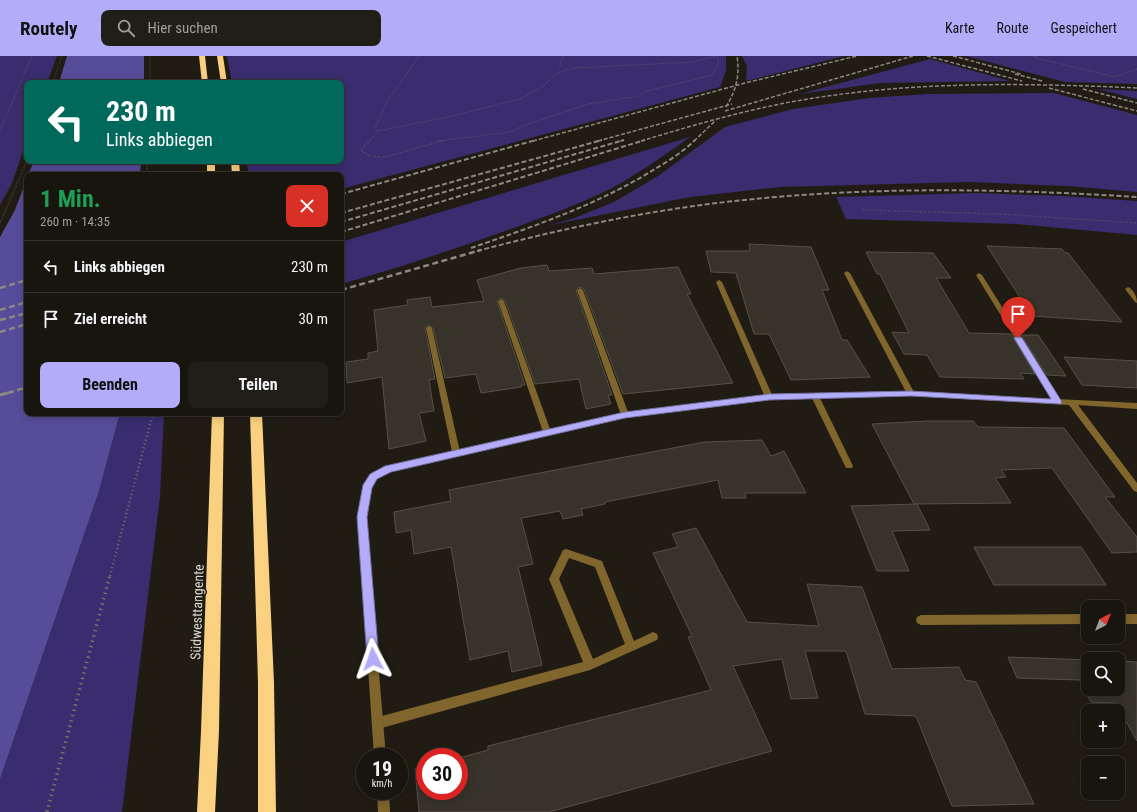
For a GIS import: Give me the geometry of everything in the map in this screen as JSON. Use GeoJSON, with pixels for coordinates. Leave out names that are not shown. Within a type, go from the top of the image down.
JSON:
{"type":"FeatureCollection","features":[{"type":"Feature","properties":{"kind":"highway"},"geometry":{"type":"LineString","coordinates":[[202,56],[205,80]]}},
{"type":"Feature","properties":{"kind":"highway"},"geometry":{"type":"LineString","coordinates":[[220,56],[224,80]]}},
{"type":"Feature","properties":{"kind":"highway","name":"Südwesttangente"},"geometry":{"type":"LineString","coordinates":[[206,812],[211,708],[218,416]]}},
{"type":"Feature","properties":{"kind":"highway"},"geometry":{"type":"LineString","coordinates":[[256,416],[266,683],[267,812]]}},
{"type":"Feature","properties":{"kind":"street"},"geometry":{"type":"LineString","coordinates":[[847,273],[911,394]]}},
{"type":"Feature","properties":{"kind":"street"},"geometry":{"type":"LineString","coordinates":[[979,275],[1058,402]]}},
{"type":"Feature","properties":{"kind":"street"},"geometry":{"type":"LineString","coordinates":[[719,282],[769,397]]}},
{"type":"Feature","properties":{"kind":"street"},"geometry":{"type":"LineString","coordinates":[[1128,289],[1137,301]]}},
{"type":"Feature","properties":{"kind":"street"},"geometry":{"type":"LineString","coordinates":[[580,290],[625,415]]}},
{"type":"Feature","properties":{"kind":"street"},"geometry":{"type":"LineString","coordinates":[[501,301],[547,432]]}},
{"type":"Feature","properties":{"kind":"street"},"geometry":{"type":"LineString","coordinates":[[429,328],[456,452]]}},
{"type":"Feature","properties":{"kind":"street"},"geometry":{"type":"LineString","coordinates":[[379,748],[362,517],[367,488],[374,476],[389,469],[456,452],[625,415],[769,397],[911,394],[1137,406]]}},
{"type":"Feature","properties":{"kind":"street"},"geometry":{"type":"LineString","coordinates":[[815,396],[848,466]]}},
{"type":"Feature","properties":{"kind":"street"},"geometry":{"type":"LineString","coordinates":[[1072,403],[1137,489]]}},
{"type":"Feature","properties":{"kind":"street"},"geometry":{"type":"LineString","coordinates":[[590,665],[554,579],[566,553],[599,564],[632,647]]}},
{"type":"Feature","properties":{"kind":"street"},"geometry":{"type":"LineString","coordinates":[[921,620],[1081,619]]}},
{"type":"Feature","properties":{"kind":"street"},"geometry":{"type":"LineString","coordinates":[[1125,619],[1137,619]]}},
{"type":"Feature","properties":{"kind":"street"},"geometry":{"type":"LineString","coordinates":[[378,723],[590,665],[653,637]]}},
{"type":"Feature","properties":{"kind":"street"},"geometry":{"type":"LineString","coordinates":[[383,800],[384,812]]}},
{"type":"Feature","properties":{"kind":"path"},"geometry":{"type":"LineString","coordinates":[[0,130],[32,56]]}},
{"type":"Feature","properties":{"kind":"path"},"geometry":{"type":"LineString","coordinates":[[54,80],[62,56]]}},
{"type":"Feature","properties":{"kind":"path"},"geometry":{"type":"LineString","coordinates":[[150,56],[150,80]]}},
{"type":"Feature","properties":{"kind":"path"},"geometry":{"type":"LineString","coordinates":[[378,131],[375,128],[381,113],[403,77],[419,56]]}},
{"type":"Feature","properties":{"kind":"path"},"geometry":{"type":"LineString","coordinates":[[558,73],[563,56]]}},
{"type":"Feature","properties":{"kind":"path"},"geometry":{"type":"LineString","coordinates":[[717,56],[719,63],[712,75],[675,83],[629,98],[617,98],[588,104],[523,126],[510,132],[440,141],[386,157],[369,156],[361,150],[378,131],[453,116],[522,98],[542,87],[558,73],[591,66],[693,62],[707,60],[717,56]]}},
{"type":"Feature","properties":{"kind":"path"},"geometry":{"type":"LineString","coordinates":[[1036,56],[1033,57],[1115,77],[1137,69]]}},
{"type":"Feature","properties":{"kind":"path"},"geometry":{"type":"LineString","coordinates":[[0,223],[26,164]]}},
{"type":"Feature","properties":{"kind":"path"},"geometry":{"type":"LineString","coordinates":[[863,210],[977,212],[1071,217],[1137,223]]}},
{"type":"Feature","properties":{"kind":"path"},"geometry":{"type":"LineString","coordinates":[[47,812],[152,416]]}},
{"type":"Feature","properties":{"kind":"shaded area"},"geometry":{"type":"Polygon","coordinates":[[[0,56],[57,56],[48,80],[24,80],[24,149],[12,183],[0,205],[0,56]]]}},
{"type":"Feature","properties":{"kind":"shaded area"},"geometry":{"type":"Polygon","coordinates":[[[67,56],[144,56],[144,80],[60,80],[67,56]]]}},
{"type":"Feature","properties":{"kind":"shaded area"},"geometry":{"type":"Polygon","coordinates":[[[227,56],[726,56],[726,71],[720,87],[344,188],[344,172],[248,172],[247,164],[344,164],[344,80],[231,80],[227,56]]]}},
{"type":"Feature","properties":{"kind":"shaded area"},"geometry":{"type":"Polygon","coordinates":[[[742,56],[844,56],[746,81],[747,66],[742,56]]]}},
{"type":"Feature","properties":{"kind":"shaded area"},"geometry":{"type":"Polygon","coordinates":[[[966,56],[1137,56],[1137,84],[1065,82],[966,56]]]}},
{"type":"Feature","properties":{"kind":"shaded area"},"geometry":{"type":"Polygon","coordinates":[[[930,59],[1010,81],[880,83],[800,94],[930,59]]]}},
{"type":"Feature","properties":{"kind":"shaded area"},"geometry":{"type":"Polygon","coordinates":[[[1098,89],[1137,91],[1137,99],[1098,89]]]}},
{"type":"Feature","properties":{"kind":"shaded area"},"geometry":{"type":"Polygon","coordinates":[[[1054,93],[1137,115],[1137,192],[1067,186],[969,182],[781,187],[690,197],[546,226],[572,219],[614,202],[658,176],[725,127],[793,109],[869,98],[927,94],[1054,93]]]}},
{"type":"Feature","properties":{"kind":"shaded area"},"geometry":{"type":"Polygon","coordinates":[[[690,137],[632,176],[612,188],[586,200],[546,216],[403,266],[344,283],[344,241],[690,137]]]}},
{"type":"Feature","properties":{"kind":"shaded area"},"geometry":{"type":"Polygon","coordinates":[[[33,164],[141,164],[140,172],[29,172],[33,164]]]}},
{"type":"Feature","properties":{"kind":"shaded area"},"geometry":{"type":"Polygon","coordinates":[[[24,186],[24,416],[119,416],[99,491],[0,779],[0,237],[15,210],[24,186]]]}},
{"type":"Feature","properties":{"kind":"shaded area"},"geometry":{"type":"Polygon","coordinates":[[[976,193],[1063,196],[1137,201],[1137,235],[1017,224],[846,219],[836,197],[976,193]]]}},
{"type":"Feature","properties":{"kind":"shaded area"},"geometry":{"type":"Polygon","coordinates":[[[119,416],[164,416],[160,496],[122,812],[0,812],[0,779],[99,491],[119,416]]]}},
{"type":"Feature","properties":{"kind":"building"},"geometry":{"type":"Polygon","coordinates":[[[749,244],[811,247],[829,290],[822,290],[842,340],[847,340],[870,377],[791,380],[769,334],[754,334],[736,273],[711,272],[706,251],[750,251],[749,244]]]}},
{"type":"Feature","properties":{"kind":"building"},"geometry":{"type":"Polygon","coordinates":[[[987,246],[1062,249],[1065,253],[1068,253],[1122,322],[1032,316],[987,246]]]}},
{"type":"Feature","properties":{"kind":"building"},"geometry":{"type":"Polygon","coordinates":[[[866,252],[933,253],[951,278],[936,278],[969,333],[1011,334],[1035,374],[1020,373],[1024,379],[940,377],[927,355],[904,354],[892,332],[909,333],[880,274],[877,274],[866,252]]]}},
{"type":"Feature","properties":{"kind":"building"},"geometry":{"type":"Polygon","coordinates":[[[547,265],[549,271],[592,268],[594,274],[678,267],[691,294],[687,294],[733,383],[623,394],[584,289],[579,287],[576,290],[612,395],[608,395],[611,404],[586,409],[579,379],[535,384],[505,300],[500,298],[497,301],[525,385],[521,385],[521,387],[481,393],[476,374],[445,378],[433,328],[428,325],[425,328],[435,379],[429,380],[434,411],[419,413],[426,441],[389,449],[382,377],[347,383],[346,362],[368,359],[368,353],[378,351],[374,310],[408,305],[407,300],[430,297],[432,307],[484,301],[477,280],[521,268],[547,265]]]}},
{"type":"Feature","properties":{"kind":"building"},"geometry":{"type":"Polygon","coordinates":[[[1021,335],[1038,335],[1066,376],[1047,375],[1021,335]]]}},
{"type":"Feature","properties":{"kind":"building"},"geometry":{"type":"Polygon","coordinates":[[[1064,357],[1137,361],[1137,388],[1082,385],[1064,357]]]}},
{"type":"Feature","properties":{"kind":"building"},"geometry":{"type":"Polygon","coordinates":[[[928,421],[973,421],[978,427],[1064,428],[1115,497],[1105,497],[1137,537],[1137,552],[1112,553],[1052,468],[1001,470],[1006,477],[995,478],[1011,503],[914,504],[872,424],[928,421]]]}},
{"type":"Feature","properties":{"kind":"building"},"geometry":{"type":"Polygon","coordinates":[[[762,440],[771,456],[784,451],[806,493],[745,493],[746,498],[722,498],[718,480],[605,502],[605,504],[581,509],[583,515],[563,519],[560,511],[521,518],[533,564],[518,567],[542,665],[512,672],[508,651],[470,660],[451,547],[414,554],[411,530],[396,533],[394,512],[451,501],[449,490],[705,442],[762,440]]]}},
{"type":"Feature","properties":{"kind":"building"},"geometry":{"type":"Polygon","coordinates":[[[917,504],[930,530],[892,531],[909,571],[877,571],[851,506],[917,504]]]}},
{"type":"Feature","properties":{"kind":"building"},"geometry":{"type":"Polygon","coordinates":[[[696,528],[747,622],[819,626],[807,584],[862,587],[892,669],[959,667],[965,680],[976,682],[1034,804],[952,806],[916,716],[865,714],[846,651],[805,651],[818,698],[791,699],[782,659],[733,666],[772,751],[549,812],[419,812],[418,800],[468,800],[468,756],[488,750],[488,746],[711,690],[688,637],[692,636],[653,553],[678,547],[672,534],[696,528]]]}},
{"type":"Feature","properties":{"kind":"building"},"geometry":{"type":"Polygon","coordinates":[[[974,547],[1081,547],[1106,585],[994,585],[974,547]]]}},
{"type":"Feature","properties":{"kind":"building"},"geometry":{"type":"Polygon","coordinates":[[[1008,657],[1081,660],[1081,682],[1080,680],[1017,678],[1008,657]]]}},
{"type":"Feature","properties":{"kind":"building"},"geometry":{"type":"Polygon","coordinates":[[[1125,661],[1137,662],[1137,741],[1125,719],[1125,704],[1091,702],[1088,696],[1125,696],[1125,661]]]}},
{"type":"Feature","properties":{"kind":"railway"},"geometry":{"type":"LineString","coordinates":[[735,86],[738,70],[737,56]]}},
{"type":"Feature","properties":{"kind":"railway"},"geometry":{"type":"LineString","coordinates":[[735,86],[857,56]]}},
{"type":"Feature","properties":{"kind":"railway"},"geometry":{"type":"LineString","coordinates":[[725,111],[913,56]]}},
{"type":"Feature","properties":{"kind":"railway"},"geometry":{"type":"LineString","coordinates":[[927,56],[1022,81]]}},
{"type":"Feature","properties":{"kind":"railway"},"geometry":{"type":"LineString","coordinates":[[953,56],[1021,74]]}},
{"type":"Feature","properties":{"kind":"railway"},"geometry":{"type":"LineString","coordinates":[[1015,74],[1042,81]]}},
{"type":"Feature","properties":{"kind":"railway"},"geometry":{"type":"LineString","coordinates":[[641,141],[701,123],[762,108],[802,100],[885,89],[969,85],[1053,85],[1137,88]]}},
{"type":"Feature","properties":{"kind":"railway"},"geometry":{"type":"LineString","coordinates":[[533,141],[735,86]]}},
{"type":"Feature","properties":{"kind":"railway"},"geometry":{"type":"LineString","coordinates":[[727,105],[735,86]]}},
{"type":"Feature","properties":{"kind":"railway"},"geometry":{"type":"LineString","coordinates":[[1049,88],[1137,111]]}},
{"type":"Feature","properties":{"kind":"railway"},"geometry":{"type":"LineString","coordinates":[[1083,89],[1137,103]]}},
{"type":"Feature","properties":{"kind":"railway"},"geometry":{"type":"LineString","coordinates":[[727,105],[732,104]]}},
{"type":"Feature","properties":{"kind":"railway"},"geometry":{"type":"LineString","coordinates":[[598,141],[727,105]]}},
{"type":"Feature","properties":{"kind":"railway"},"geometry":{"type":"LineString","coordinates":[[694,141],[716,120]]}},
{"type":"Feature","properties":{"kind":"railway"},"geometry":{"type":"LineString","coordinates":[[344,193],[536,140]]}},
{"type":"Feature","properties":{"kind":"railway"},"geometry":{"type":"LineString","coordinates":[[344,212],[602,140]]}},
{"type":"Feature","properties":{"kind":"railway"},"geometry":{"type":"LineString","coordinates":[[344,231],[645,140]]}},
{"type":"Feature","properties":{"kind":"railway"},"geometry":{"type":"LineString","coordinates":[[471,248],[540,224],[607,195],[650,172],[685,149],[695,140]]}},
{"type":"Feature","properties":{"kind":"railway"},"geometry":{"type":"LineString","coordinates":[[344,221],[622,141]]}},
{"type":"Feature","properties":{"kind":"railway"},"geometry":{"type":"LineString","coordinates":[[481,250],[563,230],[621,218],[680,208],[763,198],[816,194],[923,190],[1030,192],[1137,197]]}},
{"type":"Feature","properties":{"kind":"railway"},"geometry":{"type":"LineString","coordinates":[[344,289],[481,250]]}},
{"type":"Feature","properties":{"kind":"railway"},"geometry":{"type":"LineString","coordinates":[[0,288],[24,281]]}},
{"type":"Feature","properties":{"kind":"railway"},"geometry":{"type":"LineString","coordinates":[[0,310],[24,303]]}},
{"type":"Feature","properties":{"kind":"railway"},"geometry":{"type":"LineString","coordinates":[[0,320],[24,314]]}},
{"type":"Feature","properties":{"kind":"railway"},"geometry":{"type":"LineString","coordinates":[[0,332],[24,325]]}},
{"type":"Feature","properties":{"kind":"railway"},"geometry":{"type":"LineString","coordinates":[[8,393],[24,388]]}},
{"type":"Feature","properties":{"kind":"railway"},"geometry":{"type":"LineString","coordinates":[[0,395],[11,392]]}},
{"type":"Feature","properties":{"kind":"route"},"geometry":{"type":"LineString","coordinates":[[373,659],[362,517],[367,488],[374,476],[389,469],[456,452],[625,415],[769,397],[911,394],[1058,402],[1018,338]]}}]}
